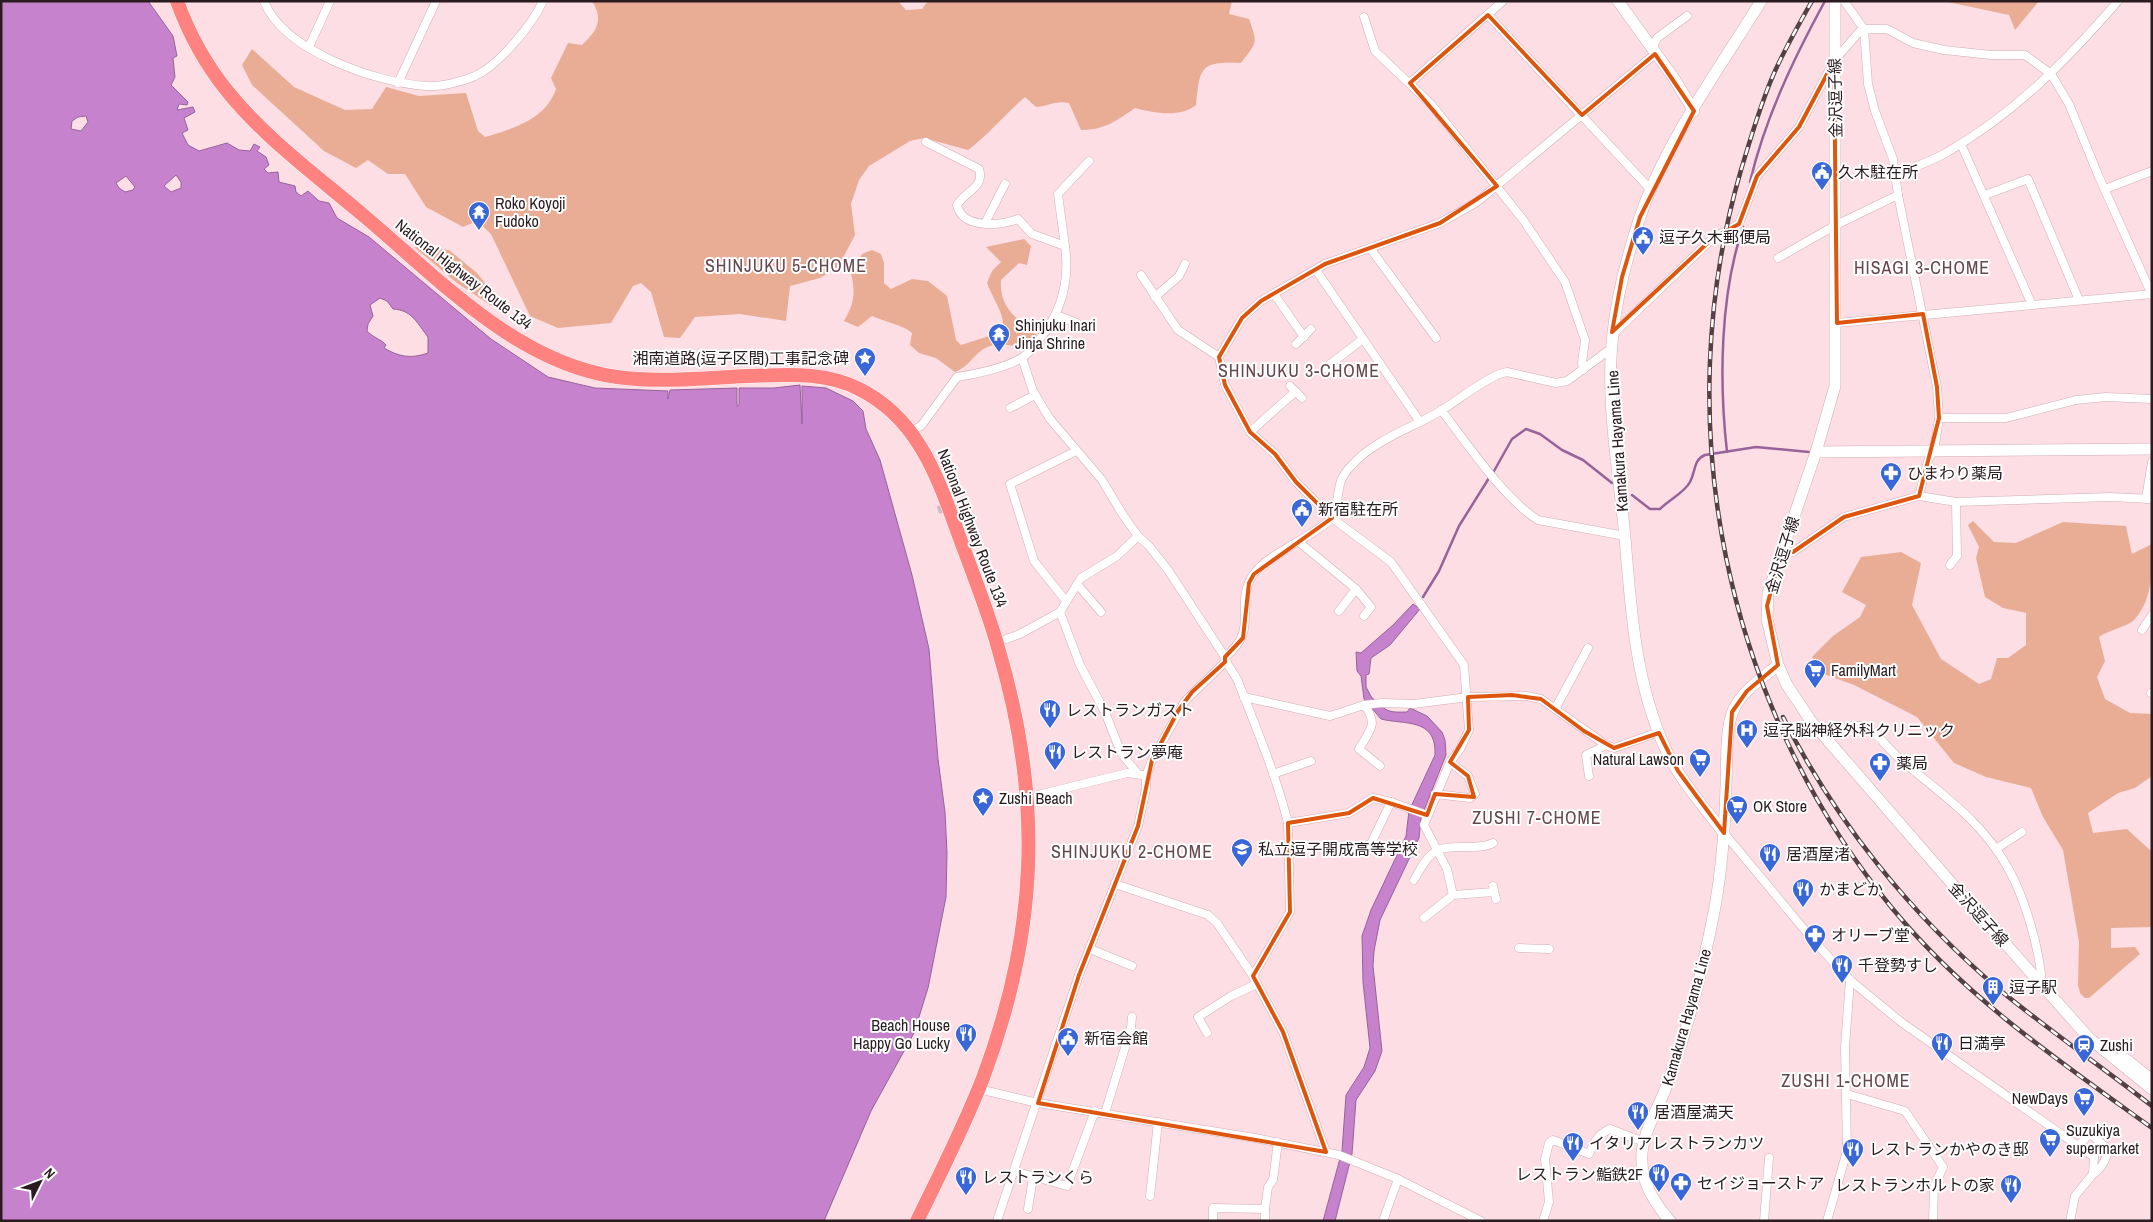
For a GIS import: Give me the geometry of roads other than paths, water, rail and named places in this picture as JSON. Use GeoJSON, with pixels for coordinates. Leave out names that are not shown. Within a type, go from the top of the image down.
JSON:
{"type":"FeatureCollection","features":[{"type":"Feature","properties":{"kind":"highway","name":"National Highway Route 134"},"geometry":{"type":"LineString","coordinates":[[177,1],[195,43],[212,72],[237,103],[268,136],[471,306],[524,344],[558,361],[616,377],[661,380],[792,374],[832,378],[861,390],[888,407],[909,428],[927,455],[989,617],[1009,689],[1023,755],[1028,792],[1030,863],[1023,934],[1001,1024],[969,1113],[917,1221]]}},
{"type":"Feature","properties":{"kind":"main road"},"geometry":{"type":"LineString","coordinates":[[1618,1],[1694,111]]}},
{"type":"Feature","properties":{"kind":"main road","name":"Kamakura Hayama Line"},"geometry":{"type":"LineString","coordinates":[[1724,833],[1678,772],[1651,713],[1636,652],[1613,428],[1612,348],[1622,278],[1640,217],[1651,190],[1694,111],[1761,1]]}},
{"type":"Feature","properties":{"kind":"main road","name":"金沢逗子線"},"geometry":{"type":"LineString","coordinates":[[1835,1],[1836,386],[1816,452],[1781,553],[1767,606],[1767,619],[1778,665],[1798,703],[1827,740],[2042,985],[2089,1038],[2152,1089]]}},
{"type":"Feature","properties":{"kind":"main road"},"geometry":{"type":"LineString","coordinates":[[1816,452],[2152,449]]}},
{"type":"Feature","properties":{"kind":"main road","name":"Kamakura Hayama Line"},"geometry":{"type":"LineString","coordinates":[[1670,1221],[1656,1203],[1645,1183],[1642,1164],[1644,1142],[1678,1052],[1715,905],[1724,833],[1726,766],[1732,712],[1747,691],[1778,665]]}},
{"type":"Feature","properties":{"kind":"street"},"geometry":{"type":"LineString","coordinates":[[264,1],[287,33],[309,47],[347,66],[398,83],[429,86],[476,76],[520,37],[530,25],[543,1]]}},
{"type":"Feature","properties":{"kind":"street"},"geometry":{"type":"LineString","coordinates":[[309,47],[330,1]]}},
{"type":"Feature","properties":{"kind":"street"},"geometry":{"type":"LineString","coordinates":[[398,83],[436,1]]}},
{"type":"Feature","properties":{"kind":"street"},"geometry":{"type":"LineString","coordinates":[[1410,83],[1504,1]]}},
{"type":"Feature","properties":{"kind":"street"},"geometry":{"type":"LineString","coordinates":[[1844,1],[1864,29],[1868,84],[1896,174],[1898,195],[1937,387],[1939,418],[1932,452],[1919,496]]}},
{"type":"Feature","properties":{"kind":"street"},"geometry":{"type":"LineString","coordinates":[[1896,174],[1961,144],[2028,96],[2051,74],[2118,1]]}},
{"type":"Feature","properties":{"kind":"street"},"geometry":{"type":"LineString","coordinates":[[1488,15],[1651,190]]}},
{"type":"Feature","properties":{"kind":"street"},"geometry":{"type":"LineString","coordinates":[[1453,894],[1447,869],[1424,825],[1425,815],[1450,762],[1460,749],[1469,730],[1468,697],[1464,665],[1405,578],[1391,562],[1332,518],[1296,482],[1275,454],[1250,432],[1225,384],[1219,357],[1242,318],[1253,307],[1274,294],[1325,264],[1440,223],[1477,202],[1582,116],[1654,51],[1657,38],[1687,16]]}},
{"type":"Feature","properties":{"kind":"street"},"geometry":{"type":"LineString","coordinates":[[1364,17],[1375,51],[1431,104],[1524,221],[1565,282],[1585,340],[1583,370]]}},
{"type":"Feature","properties":{"kind":"street"},"geometry":{"type":"LineString","coordinates":[[1613,334],[1714,238],[1739,224],[1756,176],[1799,127],[1834,61],[1855,35],[1864,29],[1887,29],[1913,42],[1944,50],[1991,55],[2025,55],[2051,74],[2069,104],[2152,294],[1837,323]]}},
{"type":"Feature","properties":{"kind":"street"},"geometry":{"type":"LineString","coordinates":[[926,142],[979,169],[982,177],[979,185],[961,198],[957,205],[958,212],[964,218],[997,224],[1018,219],[1032,234],[1065,246]]}},
{"type":"Feature","properties":{"kind":"street"},"geometry":{"type":"LineString","coordinates":[[1961,144],[2032,305]]}},
{"type":"Feature","properties":{"kind":"street"},"geometry":{"type":"LineString","coordinates":[[917,428],[957,377],[981,374],[1022,358],[1049,328],[1056,314],[1065,286],[1065,246],[1058,194],[1089,161]]}},
{"type":"Feature","properties":{"kind":"street"},"geometry":{"type":"LineString","coordinates":[[2105,189],[2152,171]]}},
{"type":"Feature","properties":{"kind":"street"},"geometry":{"type":"LineString","coordinates":[[1985,195],[2028,179],[2079,300]]}},
{"type":"Feature","properties":{"kind":"street"},"geometry":{"type":"LineString","coordinates":[[985,223],[1004,184]]}},
{"type":"Feature","properties":{"kind":"street"},"geometry":{"type":"LineString","coordinates":[[1778,258],[1836,225],[1898,195]]}},
{"type":"Feature","properties":{"kind":"street"},"geometry":{"type":"LineString","coordinates":[[1370,248],[1436,338]]}},
{"type":"Feature","properties":{"kind":"street"},"geometry":{"type":"LineString","coordinates":[[1155,297],[1179,276],[1185,264]]}},
{"type":"Feature","properties":{"kind":"street"},"geometry":{"type":"LineString","coordinates":[[1316,270],[1420,422]]}},
{"type":"Feature","properties":{"kind":"street"},"geometry":{"type":"LineString","coordinates":[[1141,275],[1178,330],[1219,357]]}},
{"type":"Feature","properties":{"kind":"street"},"geometry":{"type":"LineString","coordinates":[[1274,294],[1304,337]]}},
{"type":"Feature","properties":{"kind":"street"},"geometry":{"type":"LineString","coordinates":[[1056,314],[1077,323]]}},
{"type":"Feature","properties":{"kind":"street"},"geometry":{"type":"LineString","coordinates":[[1296,344],[1311,329]]}},
{"type":"Feature","properties":{"kind":"street"},"geometry":{"type":"LineString","coordinates":[[1325,368],[1363,339]]}},
{"type":"Feature","properties":{"kind":"street"},"geometry":{"type":"LineString","coordinates":[[1142,775],[1178,711],[1192,692],[1236,648],[1242,638],[1249,583],[1254,574],[1265,563],[1299,542],[1332,518],[1341,479],[1352,464],[1371,449],[1500,374],[1507,372],[1556,383],[1566,381],[1612,348]]}},
{"type":"Feature","properties":{"kind":"street"},"geometry":{"type":"LineString","coordinates":[[1022,358],[1034,395],[1050,419],[1102,480],[1138,536],[1149,546],[1168,570],[1236,675],[1274,774],[1288,823],[1290,912],[1255,980],[1198,1017],[1207,1033]]}},
{"type":"Feature","properties":{"kind":"street"},"geometry":{"type":"LineString","coordinates":[[1250,432],[1293,389],[1302,398]]}},
{"type":"Feature","properties":{"kind":"street"},"geometry":{"type":"LineString","coordinates":[[1010,408],[1034,395]]}},
{"type":"Feature","properties":{"kind":"street"},"geometry":{"type":"LineString","coordinates":[[1939,418],[2006,418],[2076,400],[2106,397],[2152,399]]}},
{"type":"Feature","properties":{"kind":"street"},"geometry":{"type":"LineString","coordinates":[[1441,410],[1512,499],[1528,514],[1538,520],[1625,536]]}},
{"type":"Feature","properties":{"kind":"street"},"geometry":{"type":"LineString","coordinates":[[1066,601],[1034,561],[1010,484],[1076,451]]}},
{"type":"Feature","properties":{"kind":"street"},"geometry":{"type":"LineString","coordinates":[[1781,553],[1793,552],[1844,517],[1919,496],[1956,502],[2110,497],[2149,499],[2152,462]]}},
{"type":"Feature","properties":{"kind":"street"},"geometry":{"type":"LineString","coordinates":[[1950,565],[1957,556],[1956,502]]}},
{"type":"Feature","properties":{"kind":"street"},"geometry":{"type":"LineString","coordinates":[[1006,639],[1020,634],[1060,612],[1081,578],[1117,556],[1138,536]]}},
{"type":"Feature","properties":{"kind":"street"},"geometry":{"type":"LineString","coordinates":[[1299,542],[1356,589],[1371,607],[1364,616]]}},
{"type":"Feature","properties":{"kind":"street"},"geometry":{"type":"LineString","coordinates":[[1077,584],[1101,612]]}},
{"type":"Feature","properties":{"kind":"street"},"geometry":{"type":"LineString","coordinates":[[1339,611],[1356,589]]}},
{"type":"Feature","properties":{"kind":"street"},"geometry":{"type":"LineString","coordinates":[[997,1221],[1038,1103],[1053,1050],[1138,826],[1146,790],[1142,775],[1121,752],[1105,712],[1080,665],[1060,612]]}},
{"type":"Feature","properties":{"kind":"street"},"geometry":{"type":"LineString","coordinates":[[2142,630],[2152,616]]}},
{"type":"Feature","properties":{"kind":"street"},"geometry":{"type":"LineString","coordinates":[[1555,709],[1588,648]]}},
{"type":"Feature","properties":{"kind":"street"},"geometry":{"type":"LineString","coordinates":[[1244,697],[1330,716],[1366,704],[1382,702],[1414,704],[1468,697],[1526,696],[1541,699],[1606,745],[1614,748],[1659,732]]}},
{"type":"Feature","properties":{"kind":"street"},"geometry":{"type":"LineString","coordinates":[[1366,704],[1373,723],[1359,749],[1380,766]]}},
{"type":"Feature","properties":{"kind":"street"},"geometry":{"type":"LineString","coordinates":[[1827,740],[1842,729],[1861,726],[1872,732],[1897,757],[1965,811],[1996,849],[2013,879],[2028,920],[2041,971],[2042,985]]}},
{"type":"Feature","properties":{"kind":"street"},"geometry":{"type":"LineString","coordinates":[[1588,776],[1586,755],[1606,745]]}},
{"type":"Feature","properties":{"kind":"street"},"geometry":{"type":"LineString","coordinates":[[1274,774],[1311,761]]}},
{"type":"Feature","properties":{"kind":"street"},"geometry":{"type":"LineString","coordinates":[[1435,794],[1470,798],[1475,794],[1468,776],[1450,762]]}},
{"type":"Feature","properties":{"kind":"street"},"geometry":{"type":"LineString","coordinates":[[1038,795],[1127,773],[1142,775]]}},
{"type":"Feature","properties":{"kind":"street"},"geometry":{"type":"LineString","coordinates":[[1288,823],[1349,813],[1373,798],[1391,802],[1425,815]]}},
{"type":"Feature","properties":{"kind":"street"},"geometry":{"type":"LineString","coordinates":[[1367,852],[1391,802]]}},
{"type":"Feature","properties":{"kind":"street"},"geometry":{"type":"LineString","coordinates":[[1996,849],[2022,832]]}},
{"type":"Feature","properties":{"kind":"street"},"geometry":{"type":"LineString","coordinates":[[1724,833],[1813,940],[1850,980],[1901,1022],[2094,1158],[2105,1156]]}},
{"type":"Feature","properties":{"kind":"street"},"geometry":{"type":"LineString","coordinates":[[1414,880],[1431,854],[1437,851],[1461,846],[1486,847],[1493,843]]}},
{"type":"Feature","properties":{"kind":"street"},"geometry":{"type":"LineString","coordinates":[[1115,884],[1208,915],[1217,923],[1255,980],[1283,1032],[1326,1152]]}},
{"type":"Feature","properties":{"kind":"street"},"geometry":{"type":"LineString","coordinates":[[1424,918],[1453,894],[1494,892]]}},
{"type":"Feature","properties":{"kind":"street"},"geometry":{"type":"LineString","coordinates":[[1520,948],[1549,949]]}},
{"type":"Feature","properties":{"kind":"street"},"geometry":{"type":"LineString","coordinates":[[1090,949],[1132,966]]}},
{"type":"Feature","properties":{"kind":"street"},"geometry":{"type":"LineString","coordinates":[[1827,1221],[1848,1151],[1845,1046],[1850,980]]}},
{"type":"Feature","properties":{"kind":"street"},"geometry":{"type":"LineString","coordinates":[[1105,1113],[1131,1028],[1132,1017]]}},
{"type":"Feature","properties":{"kind":"street"},"geometry":{"type":"LineString","coordinates":[[2116,1060],[2124,1056],[2152,1078]]}},
{"type":"Feature","properties":{"kind":"street"},"geometry":{"type":"LineString","coordinates":[[987,1091],[1038,1103],[1278,1142],[1338,1155],[1398,1179],[1480,1221]]}},
{"type":"Feature","properties":{"kind":"street"},"geometry":{"type":"LineString","coordinates":[[1847,1094],[1905,1111],[1912,1120],[1926,1145],[1943,1167],[1934,1187],[1932,1221]]}},
{"type":"Feature","properties":{"kind":"street"},"geometry":{"type":"LineString","coordinates":[[1014,1172],[1067,1186],[1095,1111]]}},
{"type":"Feature","properties":{"kind":"street"},"geometry":{"type":"LineString","coordinates":[[1150,1196],[1158,1122]]}},
{"type":"Feature","properties":{"kind":"street"},"geometry":{"type":"LineString","coordinates":[[1542,1221],[1549,1202],[1545,1159],[1549,1143],[1553,1140],[1589,1154],[1595,1141],[1602,1133],[1610,1129],[1644,1142]]}},
{"type":"Feature","properties":{"kind":"street"},"geometry":{"type":"LineString","coordinates":[[2070,1221],[2075,1196],[2106,1161],[2105,1156],[2108,1149],[2093,1136],[2084,1138],[2081,1148]]}},
{"type":"Feature","properties":{"kind":"street"},"geometry":{"type":"LineString","coordinates":[[1265,1221],[1268,1187],[1273,1180],[1278,1142]]}},
{"type":"Feature","properties":{"kind":"street"},"geometry":{"type":"LineString","coordinates":[[1764,1221],[1769,1158]]}},
{"type":"Feature","properties":{"kind":"street"},"geometry":{"type":"LineString","coordinates":[[2093,1174],[2094,1158]]}},
{"type":"Feature","properties":{"kind":"street"},"geometry":{"type":"LineString","coordinates":[[1028,1209],[1033,1177]]}},
{"type":"Feature","properties":{"kind":"street"},"geometry":{"type":"LineString","coordinates":[[1383,1221],[1398,1179]]}},
{"type":"Feature","properties":{"kind":"street"},"geometry":{"type":"LineString","coordinates":[[1213,1220],[1213,1208],[1265,1209]]}},
{"type":"Feature","properties":{"kind":"waterway"},"geometry":{"type":"LineString","coordinates":[[1750,182],[1772,112],[1802,44],[1825,1]]}},
{"type":"Feature","properties":{"kind":"waterway"},"geometry":{"type":"LineString","coordinates":[[1727,452],[1724,425],[1723,338],[1735,253],[1743,227]]}},
{"type":"Feature","properties":{"kind":"waterway"},"geometry":{"type":"LineString","coordinates":[[1494,471],[1512,439],[1526,429],[1540,434],[1562,450],[1583,460],[1612,483]]}},
{"type":"Feature","properties":{"kind":"waterway"},"geometry":{"type":"LineString","coordinates":[[1632,495],[1650,509],[1660,509],[1688,486],[1698,460],[1705,455],[1756,447],[1809,452]]}},
{"type":"Feature","properties":{"kind":"waterway"},"geometry":{"type":"LineString","coordinates":[[1423,597],[1439,571],[1459,526],[1489,478]]}},
{"type":"Feature","properties":{"kind":"tunnel"},"geometry":{"type":"LineString","coordinates":[[938,510],[959,504]]}},
{"type":"Feature","properties":{"kind":"railway"},"geometry":{"type":"LineString","coordinates":[[1812,1],[1779,62],[1756,120],[1741,170],[1719,266],[1710,364],[1712,461],[1726,558],[1751,652],[1788,743],[1835,828],[1892,908],[1920,940],[1982,999],[2082,1078],[2152,1128]]}},
{"type":"Feature","properties":{"kind":"railway"},"geometry":{"type":"LineString","coordinates":[[1783,717],[1826,793],[1851,830],[1878,865],[1937,931],[2001,991],[2152,1106]]}},
{"type":"Feature","properties":{"kind":"place","name":"久木駐在所"},"geometry":{"type":"Point","coordinates":[1822,191]}},
{"type":"Feature","properties":{"kind":"place","name":"Roko Koyoji Fudoko"},"geometry":{"type":"Point","coordinates":[479,231]}},
{"type":"Feature","properties":{"kind":"place","name":"逗子久木郵便局"},"geometry":{"type":"Point","coordinates":[1643,256]}},
{"type":"Feature","properties":{"kind":"place","name":"Shinjuku Inari Jinja Shrine"},"geometry":{"type":"Point","coordinates":[999,353]}},
{"type":"Feature","properties":{"kind":"place","name":"湘南道路(逗子区間)工事記念碑"},"geometry":{"type":"Point","coordinates":[865,377]}},
{"type":"Feature","properties":{"kind":"place","name":"ひまわり薬局"},"geometry":{"type":"Point","coordinates":[1891,492]}},
{"type":"Feature","properties":{"kind":"place","name":"新宿駐在所"},"geometry":{"type":"Point","coordinates":[1302,528]}},
{"type":"Feature","properties":{"kind":"place","name":"FamilyMart"},"geometry":{"type":"Point","coordinates":[1815,689]}},
{"type":"Feature","properties":{"kind":"place","name":"レストランガスト"},"geometry":{"type":"Point","coordinates":[1050,729]}},
{"type":"Feature","properties":{"kind":"place","name":"逗子脳神経外科クリニック"},"geometry":{"type":"Point","coordinates":[1747,749]}},
{"type":"Feature","properties":{"kind":"place","name":"レストラン夢庵"},"geometry":{"type":"Point","coordinates":[1055,771]}},
{"type":"Feature","properties":{"kind":"place","name":"Natural Lawson"},"geometry":{"type":"Point","coordinates":[1700,778]}},
{"type":"Feature","properties":{"kind":"place","name":"薬局"},"geometry":{"type":"Point","coordinates":[1880,782]}},
{"type":"Feature","properties":{"kind":"place","name":"Zushi Beach"},"geometry":{"type":"Point","coordinates":[983,817]}},
{"type":"Feature","properties":{"kind":"place","name":"OK Store"},"geometry":{"type":"Point","coordinates":[1737,825]}},
{"type":"Feature","properties":{"kind":"place","name":"私立逗子開成高等学校"},"geometry":{"type":"Point","coordinates":[1242,868]}},
{"type":"Feature","properties":{"kind":"place","name":"居酒屋渚"},"geometry":{"type":"Point","coordinates":[1770,873]}},
{"type":"Feature","properties":{"kind":"place","name":"かまどか"},"geometry":{"type":"Point","coordinates":[1803,908]}},
{"type":"Feature","properties":{"kind":"place","name":"オリーブ堂"},"geometry":{"type":"Point","coordinates":[1815,954]}},
{"type":"Feature","properties":{"kind":"place","name":"千登勢すし"},"geometry":{"type":"Point","coordinates":[1842,984]}},
{"type":"Feature","properties":{"kind":"place","name":"逗子駅"},"geometry":{"type":"Point","coordinates":[1993,1006]}},
{"type":"Feature","properties":{"kind":"place","name":"Beach House Happy Go Lucky"},"geometry":{"type":"Point","coordinates":[966,1053]}},
{"type":"Feature","properties":{"kind":"place","name":"新宿会館"},"geometry":{"type":"Point","coordinates":[1068,1057]}},
{"type":"Feature","properties":{"kind":"place","name":"日満亭"},"geometry":{"type":"Point","coordinates":[1942,1062]}},
{"type":"Feature","properties":{"kind":"place","name":"Zushi"},"geometry":{"type":"Point","coordinates":[2084,1064]}},
{"type":"Feature","properties":{"kind":"place","name":"NewDays"},"geometry":{"type":"Point","coordinates":[2084,1117]}},
{"type":"Feature","properties":{"kind":"place","name":"居酒屋満天"},"geometry":{"type":"Point","coordinates":[1638,1131]}},
{"type":"Feature","properties":{"kind":"place","name":"Suzukiya supermarket"},"geometry":{"type":"Point","coordinates":[2050,1158]}},
{"type":"Feature","properties":{"kind":"place","name":"イタリアレストランカツ"},"geometry":{"type":"Point","coordinates":[1573,1162]}},
{"type":"Feature","properties":{"kind":"place","name":"レストランかやのき邸"},"geometry":{"type":"Point","coordinates":[1853,1168]}},
{"type":"Feature","properties":{"kind":"place","name":"レストラン鮨鉄2F"},"geometry":{"type":"Point","coordinates":[1659,1193]}},
{"type":"Feature","properties":{"kind":"place","name":"レストランくら"},"geometry":{"type":"Point","coordinates":[966,1196]}},
{"type":"Feature","properties":{"kind":"place","name":"セイジョーストア"},"geometry":{"type":"Point","coordinates":[1681,1202]}},
{"type":"Feature","properties":{"kind":"place","name":"レストランホルトの家"},"geometry":{"type":"Point","coordinates":[2011,1204]}},
{"type":"Feature","properties":{"kind":"district","name":"SHINJUKU 5-CHOME"},"geometry":{"type":"Point","coordinates":[786,266]}},
{"type":"Feature","properties":{"kind":"district","name":"HISAGI 3-CHOME"},"geometry":{"type":"Point","coordinates":[1922,268]}},
{"type":"Feature","properties":{"kind":"district","name":"SHINJUKU 3-CHOME"},"geometry":{"type":"Point","coordinates":[1299,371]}},
{"type":"Feature","properties":{"kind":"district","name":"ZUSHI 7-CHOME"},"geometry":{"type":"Point","coordinates":[1537,818]}},
{"type":"Feature","properties":{"kind":"district","name":"SHINJUKU 2-CHOME"},"geometry":{"type":"Point","coordinates":[1132,852]}},
{"type":"Feature","properties":{"kind":"district","name":"ZUSHI 1-CHOME"},"geometry":{"type":"Point","coordinates":[1846,1081]}}]}
